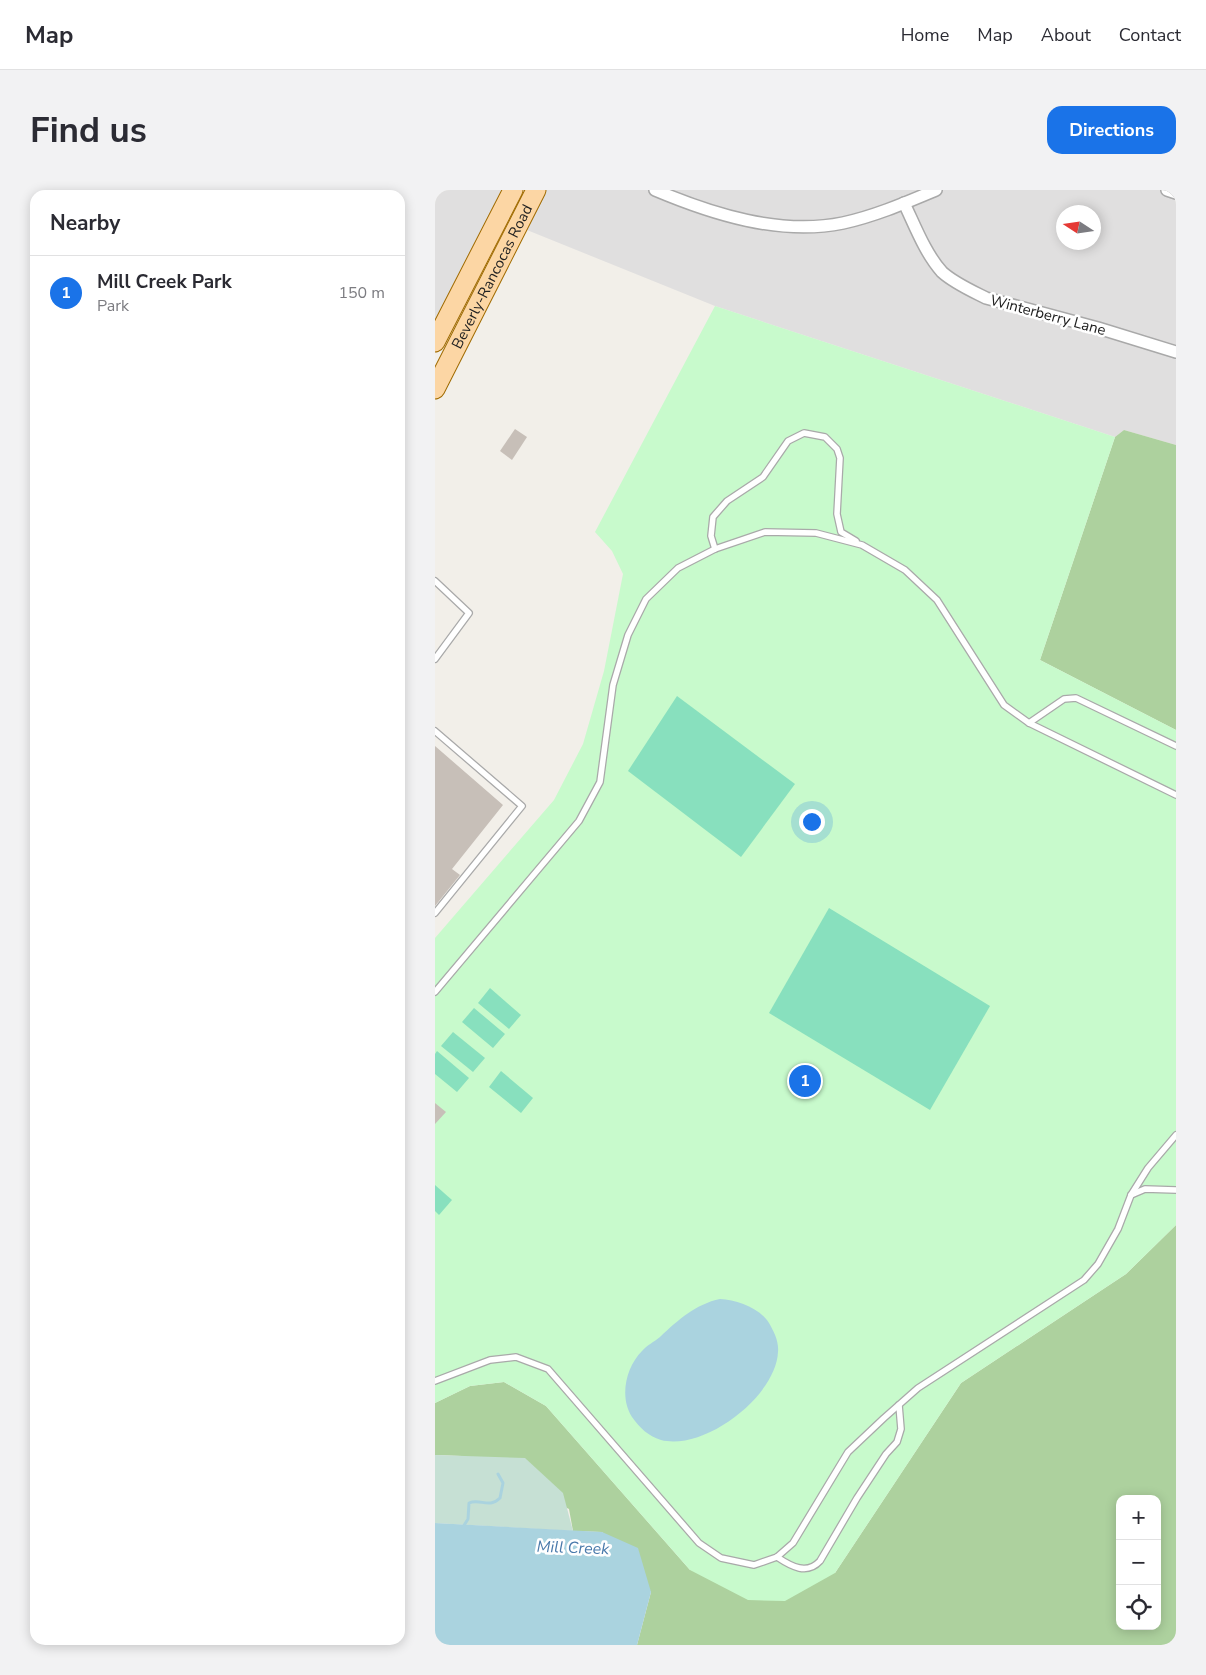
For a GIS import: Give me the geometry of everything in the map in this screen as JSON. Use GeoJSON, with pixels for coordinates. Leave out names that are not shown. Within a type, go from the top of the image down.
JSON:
{"type":"FeatureCollection","features":[{"type":"Feature","properties":{"kind":"main road","name":"Beverly-Rancocas Road"},"geometry":{"type":"LineString","coordinates":[[435,342],[513,190]]}},
{"type":"Feature","properties":{"kind":"main road","name":"Beverly-Rancocas Road"},"geometry":{"type":"LineString","coordinates":[[435,389],[536,190]]}},
{"type":"Feature","properties":{"kind":"street"},"geometry":{"type":"LineString","coordinates":[[655,190],[723,213],[781,226],[822,226],[842,223],[880,213],[936,190]]}},
{"type":"Feature","properties":{"kind":"street"},"geometry":{"type":"LineString","coordinates":[[1167,190],[1176,193]]}},
{"type":"Feature","properties":{"kind":"street","name":"Winterberry Lane"},"geometry":{"type":"LineString","coordinates":[[904,203],[924,246],[943,272],[969,290],[986,298],[1098,328],[1176,352]]}},
{"type":"Feature","properties":{"kind":"lane"},"geometry":{"type":"LineString","coordinates":[[715,549],[711,536],[713,517],[727,501],[763,477],[788,441],[804,433],[825,437],[837,449],[840,458],[837,514],[841,532],[905,570],[937,600],[1005,705],[1029,723],[1176,795]]}},
{"type":"Feature","properties":{"kind":"lane"},"geometry":{"type":"LineString","coordinates":[[435,992],[579,821],[600,782],[613,685],[628,635],[646,599],[679,568],[715,549],[765,532],[816,533],[862,545]]}},
{"type":"Feature","properties":{"kind":"lane"},"geometry":{"type":"LineString","coordinates":[[435,581],[469,613],[435,659]]}},
{"type":"Feature","properties":{"kind":"lane"},"geometry":{"type":"LineString","coordinates":[[1029,723],[1064,699],[1076,698],[1176,746]]}},
{"type":"Feature","properties":{"kind":"lane"},"geometry":{"type":"LineString","coordinates":[[435,732],[522,806],[435,914]]}},
{"type":"Feature","properties":{"kind":"lane"},"geometry":{"type":"LineString","coordinates":[[435,1381],[490,1360],[516,1357],[548,1369],[699,1543],[721,1558],[754,1565],[777,1557],[793,1543],[849,1452],[918,1388],[1084,1280],[1098,1264],[1118,1229],[1131,1195],[1148,1168],[1176,1135]]}},
{"type":"Feature","properties":{"kind":"lane"},"geometry":{"type":"LineString","coordinates":[[1131,1195],[1145,1189],[1176,1190]]}},
{"type":"Feature","properties":{"kind":"lane"},"geometry":{"type":"LineString","coordinates":[[777,1557],[789,1566],[807,1570],[813,1569],[820,1561],[857,1498],[886,1454],[897,1442],[901,1429],[899,1405]]}},
{"type":"Feature","properties":{"kind":"shaded area"},"geometry":{"type":"Polygon","coordinates":[[[435,190],[513,190],[435,342],[435,190]]]}},
{"type":"Feature","properties":{"kind":"shaded area"},"geometry":{"type":"Polygon","coordinates":[[[536,190],[1176,190],[1176,445],[1124,430],[1115,437],[715,306],[517,226],[536,190]]]}},
{"type":"Feature","properties":{"kind":"green space"},"geometry":{"type":"Polygon","coordinates":[[[715,306],[1115,437],[1040,660],[1176,730],[1176,1225],[1126,1274],[961,1383],[835,1573],[785,1601],[748,1600],[690,1570],[546,1406],[504,1382],[470,1386],[435,1403],[435,938],[554,800],[583,744],[604,671],[623,574],[612,551],[595,532],[715,306]]]}},
{"type":"Feature","properties":{"kind":"green space"},"geometry":{"type":"Polygon","coordinates":[[[1124,430],[1176,445],[1176,730],[1040,660],[1115,437],[1124,430]]]}},
{"type":"Feature","properties":{"kind":"green space"},"geometry":{"type":"Polygon","coordinates":[[[677,696],[795,784],[741,857],[628,771],[677,696]]]}},
{"type":"Feature","properties":{"kind":"green space"},"geometry":{"type":"Polygon","coordinates":[[[829,908],[990,1006],[930,1110],[769,1013],[829,908]]]}},
{"type":"Feature","properties":{"kind":"green space"},"geometry":{"type":"Polygon","coordinates":[[[490,988],[521,1015],[509,1029],[478,1003],[490,988]]]}},
{"type":"Feature","properties":{"kind":"green space"},"geometry":{"type":"Polygon","coordinates":[[[474,1008],[505,1034],[493,1048],[462,1022],[474,1008]]]}},
{"type":"Feature","properties":{"kind":"green space"},"geometry":{"type":"Polygon","coordinates":[[[453,1032],[485,1058],[473,1072],[441,1046],[453,1032]]]}},
{"type":"Feature","properties":{"kind":"green space"},"geometry":{"type":"Polygon","coordinates":[[[437,1051],[469,1078],[457,1092],[435,1074],[435,1054],[437,1051]]]}},
{"type":"Feature","properties":{"kind":"green space"},"geometry":{"type":"Polygon","coordinates":[[[501,1071],[533,1098],[521,1113],[489,1087],[501,1071]]]}},
{"type":"Feature","properties":{"kind":"green space"},"geometry":{"type":"Polygon","coordinates":[[[435,1185],[452,1200],[439,1215],[435,1211],[435,1185]]]}},
{"type":"Feature","properties":{"kind":"green space"},"geometry":{"type":"Polygon","coordinates":[[[1176,1225],[1176,1645],[637,1645],[651,1592],[602,1532],[573,1531],[569,1509],[462,1456],[435,1455],[435,1403],[470,1386],[504,1382],[546,1406],[690,1570],[835,1573],[961,1383],[1126,1274],[1176,1225]]]}},
{"type":"Feature","properties":{"kind":"green space"},"geometry":{"type":"Polygon","coordinates":[[[435,1455],[525,1458],[563,1493],[573,1531],[435,1523],[435,1455]]]}},
{"type":"Feature","properties":{"kind":"water"},"geometry":{"type":"Polygon","coordinates":[[[720,1299],[734,1301],[754,1309],[769,1323],[778,1344],[774,1369],[765,1386],[752,1402],[717,1429],[698,1437],[679,1441],[656,1438],[641,1428],[628,1409],[625,1392],[628,1374],[632,1365],[644,1349],[681,1319],[695,1309],[720,1299]]]}},
{"type":"Feature","properties":{"kind":"water","name":"Mill Creek"},"geometry":{"type":"Polygon","coordinates":[[[435,1523],[602,1532],[638,1548],[651,1592],[637,1645],[435,1645],[435,1523]]]}},
{"type":"Feature","properties":{"kind":"building"},"geometry":{"type":"Polygon","coordinates":[[[515,429],[527,437],[512,460],[500,451],[515,429]]]}},
{"type":"Feature","properties":{"kind":"building"},"geometry":{"type":"Polygon","coordinates":[[[435,746],[503,805],[452,869],[460,875],[435,906],[435,746]]]}},
{"type":"Feature","properties":{"kind":"building"},"geometry":{"type":"Polygon","coordinates":[[[435,1103],[446,1112],[435,1124],[435,1103]]]}},
{"type":"Feature","properties":{"kind":"waterway"},"geometry":{"type":"LineString","coordinates":[[463,1527],[468,1519],[469,1503],[492,1503],[500,1498],[503,1483],[498,1474]]}},
{"type":"Feature","properties":{"kind":"place","name":"Mill Creek Park"},"geometry":{"type":"Point","coordinates":[805,1081]}}]}
